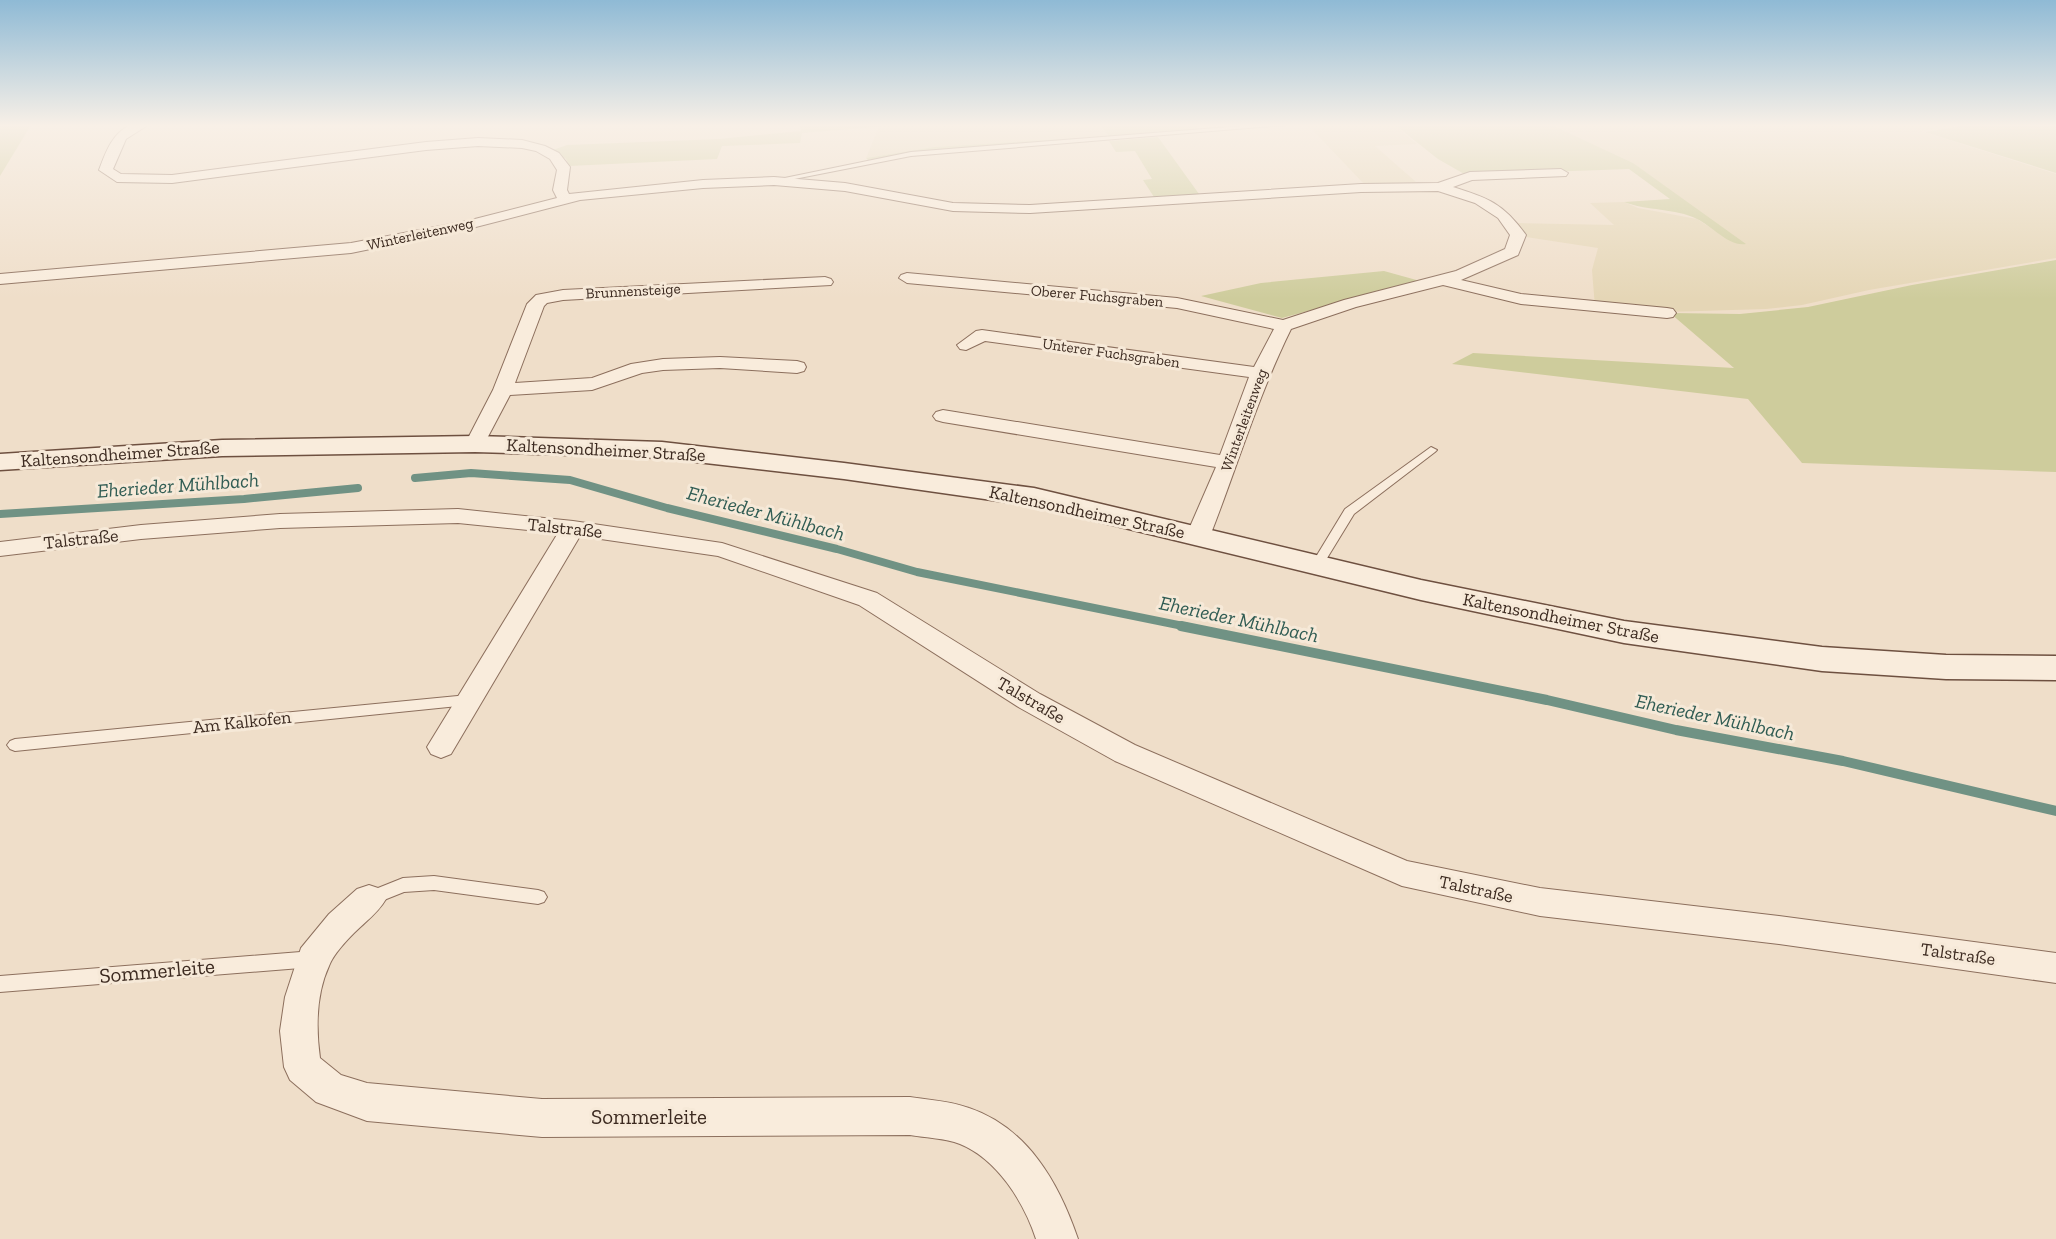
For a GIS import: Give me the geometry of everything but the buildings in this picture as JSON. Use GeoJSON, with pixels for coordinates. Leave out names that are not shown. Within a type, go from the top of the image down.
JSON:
{"type":"FeatureCollection","features":[{"type":"Feature","properties":{"kind":"main road","name":"Kaltensondheimer Straße"},"geometry":{"type":"LineString","coordinates":[[0,462],[222,448],[475,444],[662,450],[844,471],[1034,497],[1421,590],[1624,632],[1822,659],[1946,667],[2056,668]]}},
{"type":"Feature","properties":{"kind":"street"},"geometry":{"type":"LineString","coordinates":[[562,183],[560,190],[565,199]]}},
{"type":"Feature","properties":{"kind":"street","name":"Winterleitenweg"},"geometry":{"type":"LineString","coordinates":[[0,279],[351,248],[458,227],[565,199],[623,190],[743,183]]}},
{"type":"Feature","properties":{"kind":"street","name":"Winterleitenweg"},"geometry":{"type":"LineString","coordinates":[[796,183],[845,187],[953,207],[1030,209],[1349,189],[1439,187],[1480,200],[1503,215],[1518,235],[1512,252],[1492,264],[1445,281],[1326,311],[1284,326],[1260,373],[1228,463],[1198,536]]}},
{"type":"Feature","properties":{"kind":"street"},"geometry":{"type":"LineString","coordinates":[[1439,187],[1451,183]]}},
{"type":"Feature","properties":{"kind":"street","name":"Oberer Fuchsgraben"},"geometry":{"type":"LineString","coordinates":[[907,278],[1177,303],[1284,326]]}},
{"type":"Feature","properties":{"kind":"street","name":"Winterleitenweg"},"geometry":{"type":"LineString","coordinates":[[1445,281],[1521,299],[1667,313]]}},
{"type":"Feature","properties":{"kind":"street","name":"Brunnensteige"},"geometry":{"type":"LineString","coordinates":[[475,444],[503,390],[536,304],[552,296],[825,282]]}},
{"type":"Feature","properties":{"kind":"street","name":"Unterer Fuchsgraben"},"geometry":{"type":"LineString","coordinates":[[966,345],[982,335],[1260,373]]}},
{"type":"Feature","properties":{"kind":"street"},"geometry":{"type":"LineString","coordinates":[[503,390],[592,384],[604,382],[631,370],[653,366],[719,362],[796,367]]}},
{"type":"Feature","properties":{"kind":"street"},"geometry":{"type":"LineString","coordinates":[[943,416],[1228,463]]}},
{"type":"Feature","properties":{"kind":"street","name":"Talstraße"},"geometry":{"type":"LineString","coordinates":[[0,549],[141,532],[280,520],[458,516],[573,528],[722,550],[868,599],[1030,701],[1125,753],[1402,873],[1540,902],[1779,930],[2056,968]]}},
{"type":"Feature","properties":{"kind":"street"},"geometry":{"type":"LineString","coordinates":[[441,747],[573,528]]}},
{"type":"Feature","properties":{"kind":"street","name":"Sommerleite"},"geometry":{"type":"LineString","coordinates":[[369,899],[341,924],[313,958],[303,997],[298,1031],[303,1067],[329,1089],[367,1102],[542,1118],[910,1116],[967,1126],[1005,1150],[1032,1184],[1057,1239]]}},
{"type":"Feature","properties":{"kind":"lane"},"geometry":{"type":"LineString","coordinates":[[1317,565],[1349,512],[1431,450]]}},
{"type":"Feature","properties":{"kind":"lane","name":"Am Kalkofen"},"geometry":{"type":"LineString","coordinates":[[15,745],[468,700]]}},
{"type":"Feature","properties":{"kind":"lane","name":"Sommerleite"},"geometry":{"type":"LineString","coordinates":[[369,899],[403,885],[434,883],[538,897]]}},
{"type":"Feature","properties":{"kind":"lane","name":"Sommerleite"},"geometry":{"type":"LineString","coordinates":[[0,984],[313,958]]}},
{"type":"Feature","properties":{"kind":"shaded area"},"geometry":{"type":"Polygon","coordinates":[[[1145,183],[1191,183],[1199,194],[1154,197],[1145,183]]]}},
{"type":"Feature","properties":{"kind":"shaded area"},"geometry":{"type":"Polygon","coordinates":[[[1648,183],[1661,183],[1746,244],[1727,239],[1703,222],[1688,215],[1624,202],[1670,199],[1648,183]]]}},
{"type":"Feature","properties":{"kind":"shaded area"},"geometry":{"type":"Polygon","coordinates":[[[1658,183],[2056,183],[2056,258],[1869,290],[1802,305],[1766,309],[1666,312],[1595,307],[1592,270],[1598,248],[1526,237],[1518,223],[1614,225],[1590,203],[1624,202],[1638,208],[1697,219],[1731,241],[1658,183]]]}},
{"type":"Feature","properties":{"kind":"shaded area"},"geometry":{"type":"Polygon","coordinates":[[[2056,260],[2056,472],[1802,463],[1748,399],[1452,364],[1473,353],[1734,368],[1670,313],[1740,314],[1808,307],[1912,285],[2056,260]]]}},
{"type":"Feature","properties":{"kind":"shaded area"},"geometry":{"type":"Polygon","coordinates":[[[1384,271],[1420,281],[1282,318],[1201,296],[1261,283],[1384,271]]]}},
{"type":"Feature","properties":{"kind":"waterway","name":"Eherieder Mühlbach"},"geometry":{"type":"LineString","coordinates":[[415,478],[471,473],[570,480],[667,508],[837,549],[917,572],[1188,627]]}},
{"type":"Feature","properties":{"kind":"waterway","name":"Eherieder Mühlbach"},"geometry":{"type":"LineString","coordinates":[[0,514],[244,499],[358,488]]}},
{"type":"Feature","properties":{"kind":"waterway","name":"Eherieder Mühlbach"},"geometry":{"type":"LineString","coordinates":[[1181,626],[1547,700],[1676,730],[1843,761],[2056,811]]}}]}
